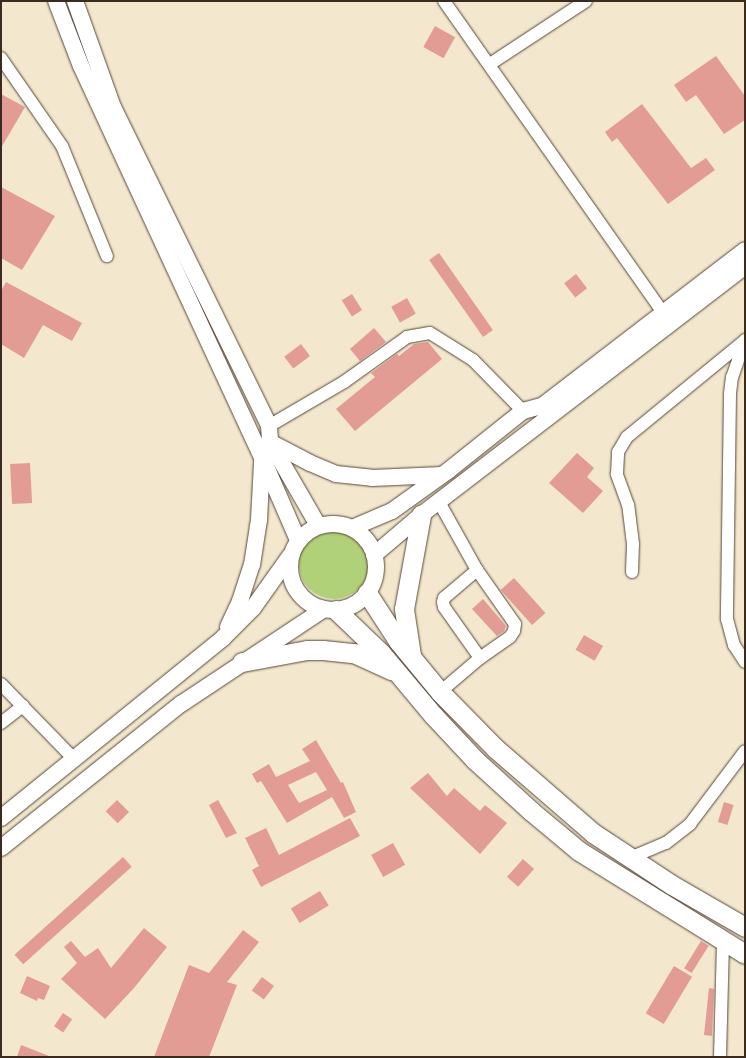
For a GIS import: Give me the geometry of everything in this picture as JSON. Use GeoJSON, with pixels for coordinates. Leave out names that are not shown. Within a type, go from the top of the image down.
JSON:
{"type":"FeatureCollection","features":[{"type":"Feature","properties":{"kind":"highway"},"geometry":{"type":"LineString","coordinates":[[411,657],[404,609],[421,515]]}},
{"type":"Feature","properties":{"kind":"highway"},"geometry":{"type":"LineString","coordinates":[[367,593],[398,641],[411,657],[440,692],[495,748],[593,833],[630,858],[745,927]]}},
{"type":"Feature","properties":{"kind":"highway"},"geometry":{"type":"LineString","coordinates":[[330,609],[381,653],[433,715],[475,760],[579,851],[745,954]]}},
{"type":"Feature","properties":{"kind":"highway"},"geometry":{"type":"LineString","coordinates":[[242,662],[307,650],[323,650],[354,653],[383,664],[399,674]]}},
{"type":"Feature","properties":{"kind":"main road"},"geometry":{"type":"LineString","coordinates":[[56,1],[85,75],[262,457],[298,540]]}},
{"type":"Feature","properties":{"kind":"main road"},"geometry":{"type":"LineString","coordinates":[[75,1],[113,107],[269,434],[318,526]]}},
{"type":"Feature","properties":{"kind":"main road"},"geometry":{"type":"LineString","coordinates":[[352,528],[392,511],[442,475],[523,411],[542,406],[745,250]]}},
{"type":"Feature","properties":{"kind":"main road"},"geometry":{"type":"LineString","coordinates":[[374,555],[421,515],[745,266]]}},
{"type":"Feature","properties":{"kind":"main road"},"geometry":{"type":"LineString","coordinates":[[269,434],[310,463],[336,474],[372,478],[442,475]]}},
{"type":"Feature","properties":{"kind":"main road"},"geometry":{"type":"LineString","coordinates":[[223,638],[240,601],[252,565],[259,520],[262,457]]}},
{"type":"Feature","properties":{"kind":"main road"},"geometry":{"type":"LineString","coordinates":[[1,818],[223,638],[253,608],[290,556],[298,540],[318,526],[330,523],[352,528],[362,534],[374,555],[375,575],[367,593],[348,607],[330,609],[311,604],[300,596],[292,584],[289,570],[290,556]]}},
{"type":"Feature","properties":{"kind":"main road"},"geometry":{"type":"LineString","coordinates":[[1,848],[181,704],[242,662],[330,609]]}},
{"type":"Feature","properties":{"kind":"street"},"geometry":{"type":"LineString","coordinates":[[444,1],[664,314]]}},
{"type":"Feature","properties":{"kind":"street"},"geometry":{"type":"LineString","coordinates":[[490,64],[586,1]]}},
{"type":"Feature","properties":{"kind":"street"},"geometry":{"type":"LineString","coordinates":[[1,58],[62,146],[107,256]]}},
{"type":"Feature","properties":{"kind":"street"},"geometry":{"type":"LineString","coordinates":[[269,434],[407,337],[430,333],[473,360],[523,411]]}},
{"type":"Feature","properties":{"kind":"street"},"geometry":{"type":"LineString","coordinates":[[632,572],[633,544],[628,505],[617,474],[618,452],[627,437],[744,341]]}},
{"type":"Feature","properties":{"kind":"street"},"geometry":{"type":"LineString","coordinates":[[744,341],[732,377],[730,394],[727,619],[734,645],[745,662]]}},
{"type":"Feature","properties":{"kind":"street"},"geometry":{"type":"LineString","coordinates":[[439,502],[476,570],[515,624],[514,632],[510,637],[480,658],[440,692]]}},
{"type":"Feature","properties":{"kind":"street"},"geometry":{"type":"LineString","coordinates":[[476,570],[444,598],[443,602],[444,607],[480,658]]}},
{"type":"Feature","properties":{"kind":"street"},"geometry":{"type":"LineString","coordinates":[[1,684],[74,759]]}},
{"type":"Feature","properties":{"kind":"street"},"geometry":{"type":"LineString","coordinates":[[1,723],[23,706]]}},
{"type":"Feature","properties":{"kind":"street"},"geometry":{"type":"LineString","coordinates":[[630,858],[666,843],[679,835],[690,824],[745,752]]}},
{"type":"Feature","properties":{"kind":"street"},"geometry":{"type":"LineString","coordinates":[[720,1057],[723,942]]}},
{"type":"Feature","properties":{"kind":"green space"},"geometry":{"type":"Polygon","coordinates":[[[334,529],[347,532],[359,539],[366,551],[369,564],[366,577],[359,589],[347,596],[334,599],[321,596],[309,589],[302,577],[299,564],[302,551],[309,539],[321,532],[334,529]]]}},
{"type":"Feature","properties":{"kind":"building"},"geometry":{"type":"Polygon","coordinates":[[[435,26],[455,37],[443,58],[423,47],[435,26]]]}},
{"type":"Feature","properties":{"kind":"building"},"geometry":{"type":"Polygon","coordinates":[[[716,56],[745,96],[745,120],[724,134],[696,95],[686,102],[674,85],[716,56]]]}},
{"type":"Feature","properties":{"kind":"building"},"geometry":{"type":"Polygon","coordinates":[[[1,94],[25,107],[1,148],[1,94]]]}},
{"type":"Feature","properties":{"kind":"building"},"geometry":{"type":"Polygon","coordinates":[[[642,104],[691,168],[706,158],[715,170],[668,204],[617,138],[612,142],[605,132],[642,104]]]}},
{"type":"Feature","properties":{"kind":"building"},"geometry":{"type":"Polygon","coordinates":[[[1,187],[55,216],[22,270],[1,258],[1,187]]]}},
{"type":"Feature","properties":{"kind":"building"},"geometry":{"type":"Polygon","coordinates":[[[439,253],[493,330],[483,337],[429,260],[439,253]]]}},
{"type":"Feature","properties":{"kind":"building"},"geometry":{"type":"Polygon","coordinates":[[[576,274],[587,288],[575,297],[564,283],[576,274]]]}},
{"type":"Feature","properties":{"kind":"building"},"geometry":{"type":"Polygon","coordinates":[[[6,282],[82,323],[72,341],[43,325],[24,358],[1,344],[1,291],[6,282]]]}},
{"type":"Feature","properties":{"kind":"building"},"geometry":{"type":"Polygon","coordinates":[[[352,294],[362,310],[352,316],[342,300],[352,294]]]}},
{"type":"Feature","properties":{"kind":"building"},"geometry":{"type":"Polygon","coordinates":[[[407,298],[416,314],[400,322],[391,307],[407,298]]]}},
{"type":"Feature","properties":{"kind":"building"},"geometry":{"type":"Polygon","coordinates":[[[374,328],[386,342],[360,361],[350,349],[374,328]]]}},
{"type":"Feature","properties":{"kind":"building"},"geometry":{"type":"Polygon","coordinates":[[[428,342],[442,359],[355,431],[336,409],[375,377],[371,373],[397,354],[399,356],[414,344],[428,342]]]}},
{"type":"Feature","properties":{"kind":"building"},"geometry":{"type":"Polygon","coordinates":[[[301,344],[310,356],[293,369],[284,357],[301,344]]]}},
{"type":"Feature","properties":{"kind":"building"},"geometry":{"type":"Polygon","coordinates":[[[577,453],[594,468],[587,477],[603,491],[583,513],[549,483],[577,453]]]}},
{"type":"Feature","properties":{"kind":"building"},"geometry":{"type":"Polygon","coordinates":[[[30,463],[32,503],[12,504],[10,464],[30,463]]]}},
{"type":"Feature","properties":{"kind":"building"},"geometry":{"type":"Polygon","coordinates":[[[514,578],[545,613],[532,625],[501,590],[514,578]]]}},
{"type":"Feature","properties":{"kind":"building"},"geometry":{"type":"Polygon","coordinates":[[[483,599],[506,626],[504,631],[497,636],[472,609],[483,599]]]}},
{"type":"Feature","properties":{"kind":"building"},"geometry":{"type":"Polygon","coordinates":[[[584,635],[603,646],[595,661],[576,650],[584,635]]]}},
{"type":"Feature","properties":{"kind":"building"},"geometry":{"type":"Polygon","coordinates":[[[316,740],[341,783],[343,782],[356,812],[344,818],[332,797],[287,823],[261,781],[257,783],[252,774],[269,764],[276,777],[310,761],[302,749],[316,740]],[[316,772],[288,785],[299,803],[327,790],[316,772]]]}},
{"type":"Feature","properties":{"kind":"building"},"geometry":{"type":"Polygon","coordinates":[[[428,773],[447,796],[454,788],[480,811],[485,805],[507,823],[480,854],[410,788],[428,773]]]}},
{"type":"Feature","properties":{"kind":"building"},"geometry":{"type":"Polygon","coordinates":[[[117,800],[129,812],[118,823],[106,811],[117,800]]]}},
{"type":"Feature","properties":{"kind":"building"},"geometry":{"type":"Polygon","coordinates":[[[218,800],[237,833],[226,838],[209,805],[218,800]]]}},
{"type":"Feature","properties":{"kind":"building"},"geometry":{"type":"Polygon","coordinates":[[[724,802],[734,805],[727,825],[718,822],[724,802]]]}},
{"type":"Feature","properties":{"kind":"building"},"geometry":{"type":"Polygon","coordinates":[[[350,818],[360,836],[261,887],[252,870],[259,866],[245,838],[266,828],[279,855],[350,818]]]}},
{"type":"Feature","properties":{"kind":"building"},"geometry":{"type":"Polygon","coordinates":[[[393,843],[405,865],[383,877],[371,855],[393,843]]]}},
{"type":"Feature","properties":{"kind":"building"},"geometry":{"type":"Polygon","coordinates":[[[123,857],[132,867],[23,964],[15,955],[123,857]]]}},
{"type":"Feature","properties":{"kind":"building"},"geometry":{"type":"Polygon","coordinates":[[[523,859],[534,869],[518,887],[507,877],[523,859]]]}},
{"type":"Feature","properties":{"kind":"building"},"geometry":{"type":"Polygon","coordinates":[[[320,891],[329,906],[300,923],[291,909],[320,891]]]}},
{"type":"Feature","properties":{"kind":"building"},"geometry":{"type":"Polygon","coordinates":[[[144,928],[167,947],[134,988],[105,1019],[61,979],[77,963],[64,947],[71,941],[85,957],[98,948],[111,968],[144,928]]]}},
{"type":"Feature","properties":{"kind":"building"},"geometry":{"type":"Polygon","coordinates":[[[243,930],[259,942],[227,982],[237,985],[209,1057],[154,1057],[189,965],[209,973],[243,930]]]}},
{"type":"Feature","properties":{"kind":"building"},"geometry":{"type":"Polygon","coordinates":[[[701,941],[709,946],[692,973],[684,968],[701,941]]]}},
{"type":"Feature","properties":{"kind":"building"},"geometry":{"type":"Polygon","coordinates":[[[674,966],[692,977],[664,1024],[646,1013],[674,966]]]}},
{"type":"Feature","properties":{"kind":"building"},"geometry":{"type":"Polygon","coordinates":[[[27,976],[50,986],[44,1000],[38,998],[37,1001],[20,993],[27,976]]]}},
{"type":"Feature","properties":{"kind":"building"},"geometry":{"type":"Polygon","coordinates":[[[262,977],[274,986],[264,1000],[252,991],[262,977]]]}},
{"type":"Feature","properties":{"kind":"building"},"geometry":{"type":"Polygon","coordinates":[[[709,988],[714,989],[712,1036],[704,1035],[709,988]]]}},
{"type":"Feature","properties":{"kind":"building"},"geometry":{"type":"Polygon","coordinates":[[[63,1013],[72,1019],[63,1032],[54,1026],[63,1013]]]}},
{"type":"Feature","properties":{"kind":"building"},"geometry":{"type":"Polygon","coordinates":[[[21,1045],[49,1056],[49,1057],[17,1057],[21,1045]]]}}]}
